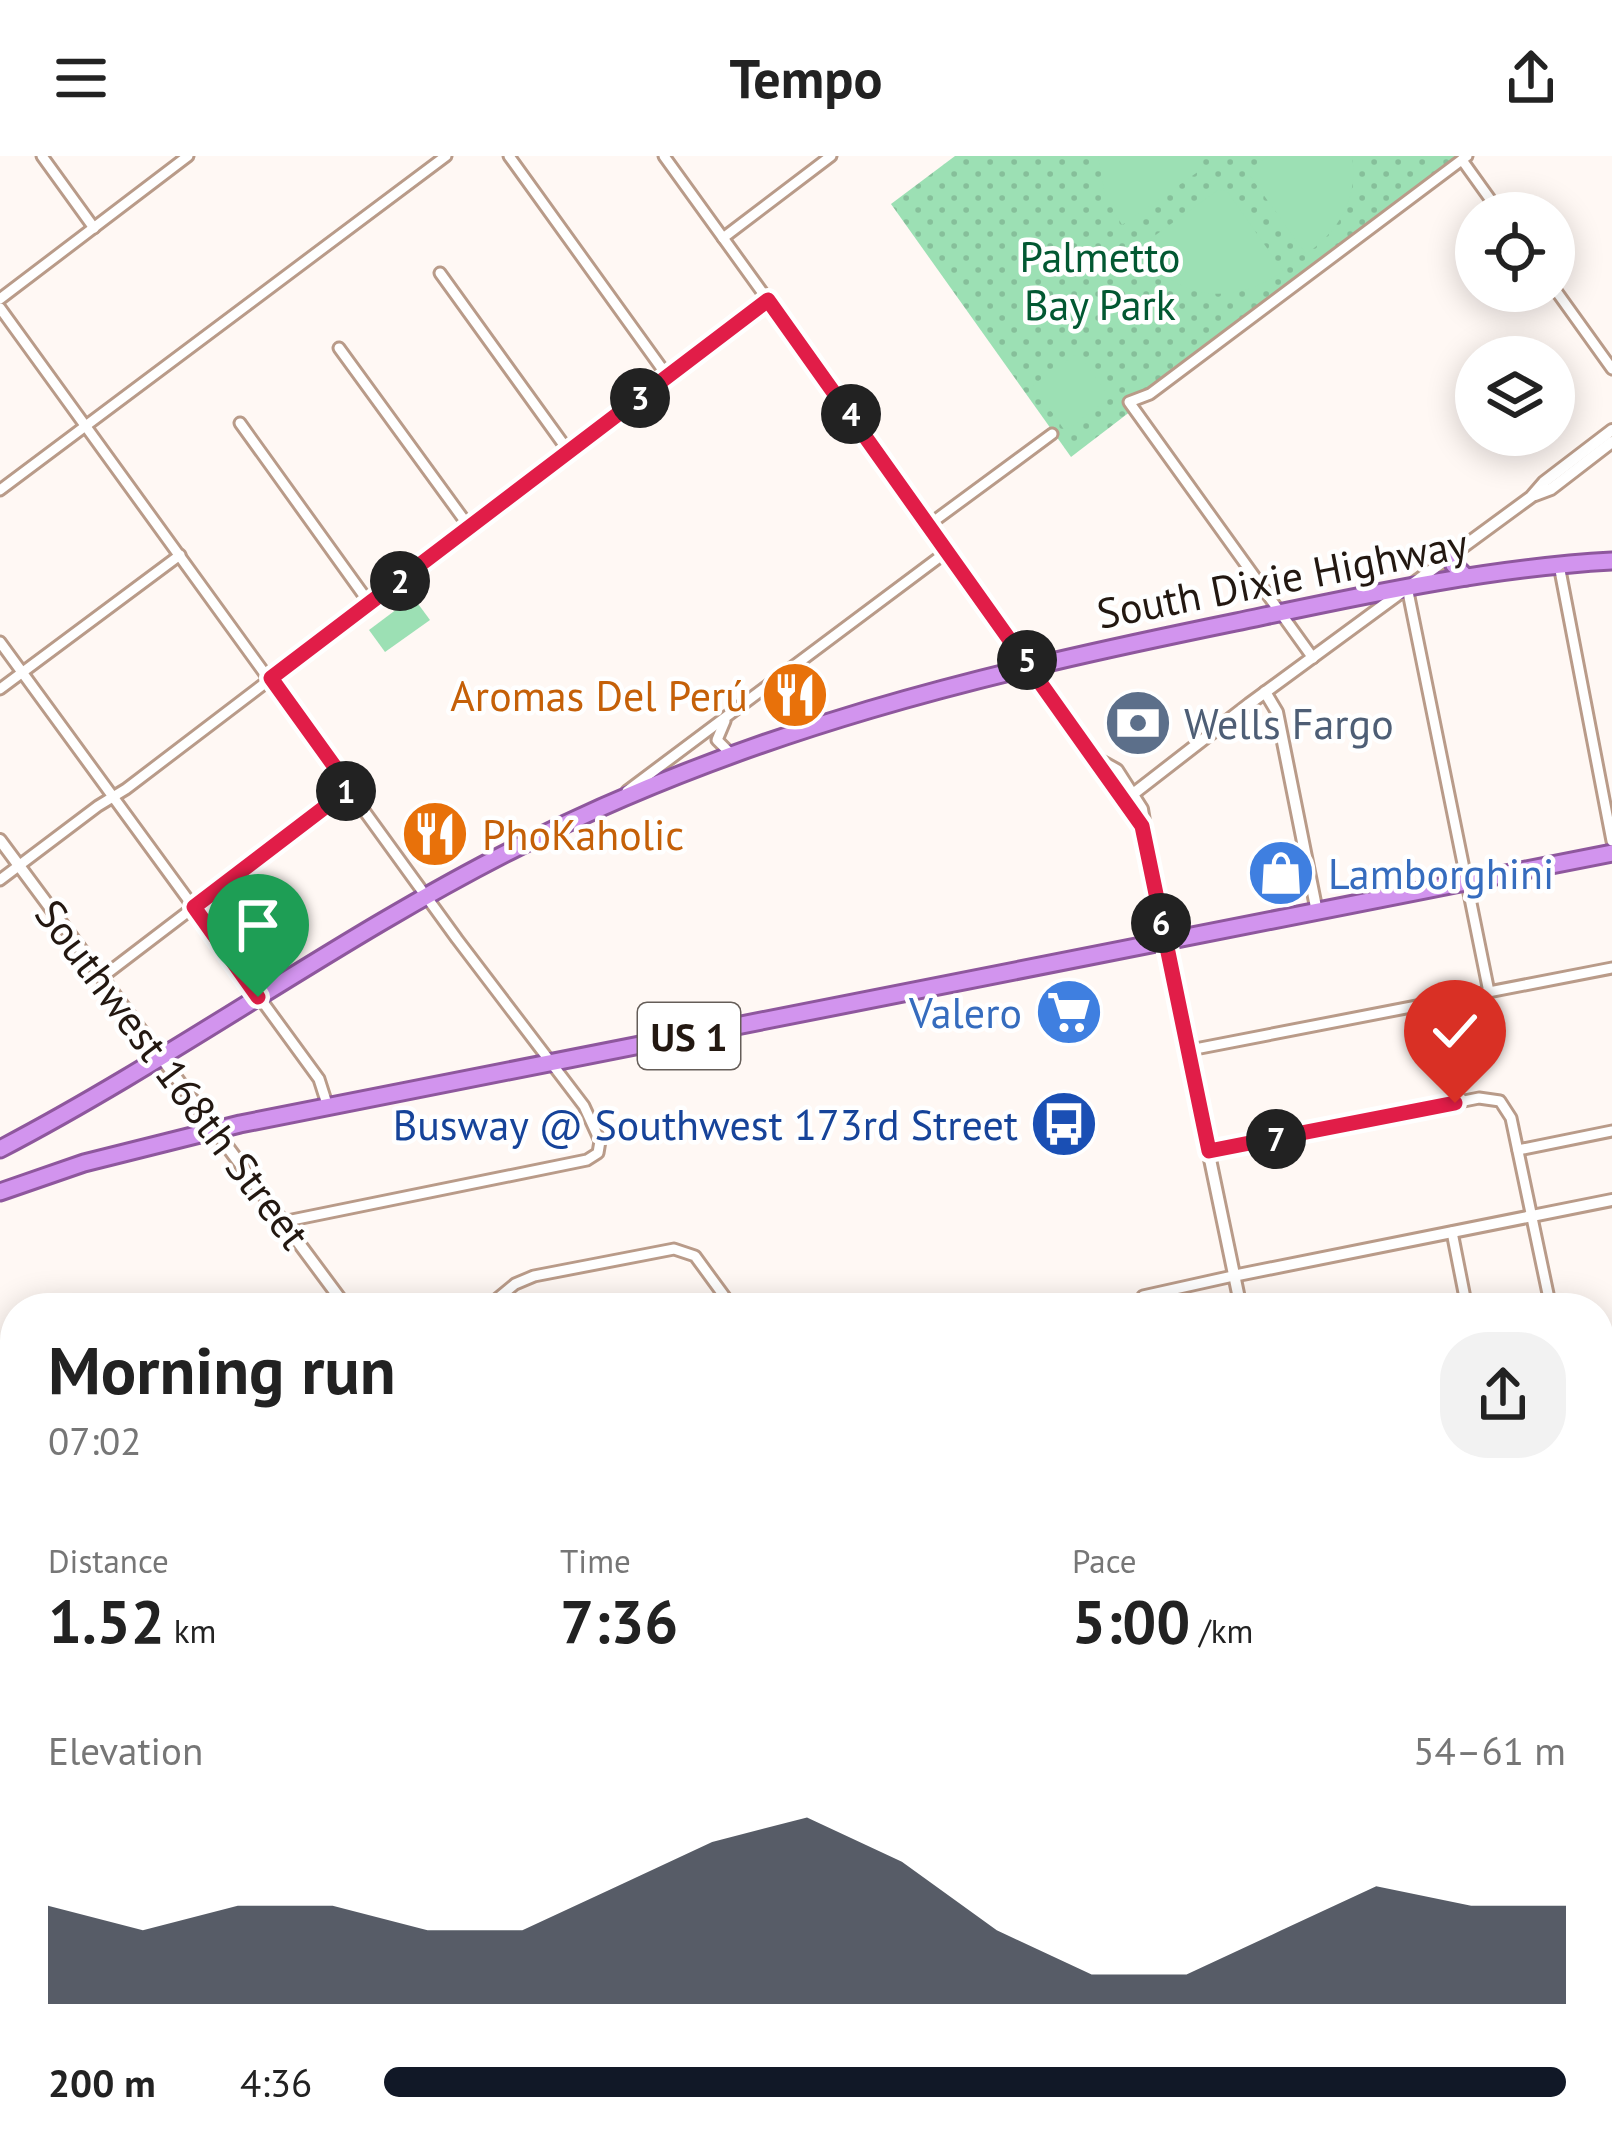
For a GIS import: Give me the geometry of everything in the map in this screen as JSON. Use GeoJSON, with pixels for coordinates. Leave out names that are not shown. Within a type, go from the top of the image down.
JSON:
{"type":"FeatureCollection","features":[{"type":"Feature","properties":{"kind":"highway"},"geometry":{"type":"LineString","coordinates":[[1455,551],[1454,565],[1466,577]]}},
{"type":"Feature","properties":{"kind":"highway","name":"South Dixie Highway"},"geometry":{"type":"LineString","coordinates":[[0,1149],[160,1059],[428,894],[612,803],[731,754],[875,705],[1030,665],[1407,587],[1612,561]]}},
{"type":"Feature","properties":{"kind":"highway","name":"US 1"},"geometry":{"type":"LineString","coordinates":[[0,1192],[84,1162],[212,1130],[1612,853]]}},
{"type":"Feature","properties":{"kind":"street"},"geometry":{"type":"LineString","coordinates":[[42,156],[94,228]]}},
{"type":"Feature","properties":{"kind":"street"},"geometry":{"type":"LineString","coordinates":[[188,156],[0,304],[584,1106],[598,1134],[598,1153],[581,1162],[282,1222]]}},
{"type":"Feature","properties":{"kind":"street"},"geometry":{"type":"LineString","coordinates":[[0,490],[446,156]]}},
{"type":"Feature","properties":{"kind":"street"},"geometry":{"type":"LineString","coordinates":[[509,156],[668,376]]}},
{"type":"Feature","properties":{"kind":"street"},"geometry":{"type":"LineString","coordinates":[[664,156],[1142,826]]}},
{"type":"Feature","properties":{"kind":"street"},"geometry":{"type":"LineString","coordinates":[[723,238],[831,156]]}},
{"type":"Feature","properties":{"kind":"street"},"geometry":{"type":"LineString","coordinates":[[1312,658],[1129,401],[1150,394],[1464,158],[1486,192]]}},
{"type":"Feature","properties":{"kind":"street"},"geometry":{"type":"LineString","coordinates":[[440,273],[569,452]]}},
{"type":"Feature","properties":{"kind":"street"},"geometry":{"type":"LineString","coordinates":[[0,880],[768,300]]}},
{"type":"Feature","properties":{"kind":"street"},"geometry":{"type":"LineString","coordinates":[[1571,312],[1612,369]]}},
{"type":"Feature","properties":{"kind":"street"},"geometry":{"type":"LineString","coordinates":[[339,348],[470,528]]}},
{"type":"Feature","properties":{"kind":"street"},"geometry":{"type":"LineString","coordinates":[[239,423],[370,604]]}},
{"type":"Feature","properties":{"kind":"street"},"geometry":{"type":"LineString","coordinates":[[1124,802],[1222,724],[1532,496],[1612,430]]}},
{"type":"Feature","properties":{"kind":"street"},"geometry":{"type":"LineString","coordinates":[[930,524],[1052,434]]}},
{"type":"Feature","properties":{"kind":"street"},"geometry":{"type":"LineString","coordinates":[[1532,496],[1551,489],[1612,442]]}},
{"type":"Feature","properties":{"kind":"street"},"geometry":{"type":"LineString","coordinates":[[612,803],[949,550]]}},
{"type":"Feature","properties":{"kind":"street"},"geometry":{"type":"LineString","coordinates":[[0,689],[180,555]]}},
{"type":"Feature","properties":{"kind":"street"},"geometry":{"type":"LineString","coordinates":[[1558,565],[1612,841]]}},
{"type":"Feature","properties":{"kind":"street"},"geometry":{"type":"LineString","coordinates":[[1407,587],[1489,992]]}},
{"type":"Feature","properties":{"kind":"street"},"geometry":{"type":"LineString","coordinates":[[0,642],[322,1084],[328,1107]]}},
{"type":"Feature","properties":{"kind":"street"},"geometry":{"type":"LineString","coordinates":[[1265,692],[1277,712],[1317,912]]}},
{"type":"Feature","properties":{"kind":"street"},"geometry":{"type":"LineString","coordinates":[[728,717],[717,740],[731,754]]}},
{"type":"Feature","properties":{"kind":"street"},"geometry":{"type":"LineString","coordinates":[[1099,760],[1117,770],[1142,809],[1237,1293]]}},
{"type":"Feature","properties":{"kind":"street"},"geometry":{"type":"LineString","coordinates":[[101,978],[350,788]]}},
{"type":"Feature","properties":{"kind":"street","name":"Southwest 168th Street"},"geometry":{"type":"LineString","coordinates":[[0,840],[336,1293]]}},
{"type":"Feature","properties":{"kind":"street"},"geometry":{"type":"LineString","coordinates":[[1190,1050],[1612,968]]}},
{"type":"Feature","properties":{"kind":"street"},"geometry":{"type":"LineString","coordinates":[[1209,1151],[1467,1101],[1500,1101],[1511,1118],[1547,1293]]}},
{"type":"Feature","properties":{"kind":"street"},"geometry":{"type":"LineString","coordinates":[[1518,1150],[1612,1131]]}},
{"type":"Feature","properties":{"kind":"street"},"geometry":{"type":"LineString","coordinates":[[1156,1293],[1612,1200]]}},
{"type":"Feature","properties":{"kind":"street"},"geometry":{"type":"LineString","coordinates":[[1452,1232],[1464,1293]]}},
{"type":"Feature","properties":{"kind":"street"},"geometry":{"type":"LineString","coordinates":[[504,1293],[534,1276],[674,1249],[692,1252],[723,1293]]}},
{"type":"Feature","properties":{"kind":"green space","name":"Palmetto Bay Park"},"geometry":{"type":"Polygon","coordinates":[[[955,156],[1464,156],[1071,457],[891,204],[955,156]]]}},
{"type":"Feature","properties":{"kind":"green space"},"geometry":{"type":"Polygon","coordinates":[[[1098,156],[1203,158],[1202,169],[1122,225],[1105,195],[1098,156]]]}},
{"type":"Feature","properties":{"kind":"green space"},"geometry":{"type":"Polygon","coordinates":[[[1268,156],[1352,156],[1352,185],[1344,212],[1306,254],[1250,176],[1250,169],[1268,156]]]}},
{"type":"Feature","properties":{"kind":"green space"},"geometry":{"type":"Polygon","coordinates":[[[1218,190],[1227,191],[1283,271],[1264,283],[1224,294],[1186,288],[1153,265],[1139,247],[1218,190]]]}},
{"type":"Feature","properties":{"kind":"green space"},"geometry":{"type":"Polygon","coordinates":[[[1078,353],[1110,398],[1065,431],[1033,385],[1078,353]]]}},
{"type":"Feature","properties":{"kind":"green space"},"geometry":{"type":"Polygon","coordinates":[[[413,597],[430,620],[385,652],[369,630],[413,597]]]}},
{"type":"Feature","properties":{"kind":"place","name":"Aromas Del Perú"},"geometry":{"type":"Point","coordinates":[795,695]}},
{"type":"Feature","properties":{"kind":"place","name":"Wells Fargo"},"geometry":{"type":"Point","coordinates":[1138,723]}},
{"type":"Feature","properties":{"kind":"place","name":"PhoKaholic"},"geometry":{"type":"Point","coordinates":[435,834]}},
{"type":"Feature","properties":{"kind":"place","name":"Lamborghini"},"geometry":{"type":"Point","coordinates":[1281,873]}},
{"type":"Feature","properties":{"kind":"place","name":"Valero"},"geometry":{"type":"Point","coordinates":[1069,1012]}},
{"type":"Feature","properties":{"kind":"place","name":"Busway @ Southwest 173rd Street"},"geometry":{"type":"Point","coordinates":[1064,1124]}},
{"type":"Feature","properties":{"kind":"route"},"geometry":{"type":"LineString","coordinates":[[258,997],[194,907],[350,788],[271,678],[768,300],[1142,826],[1209,1151],[1455,1103]]}}]}
